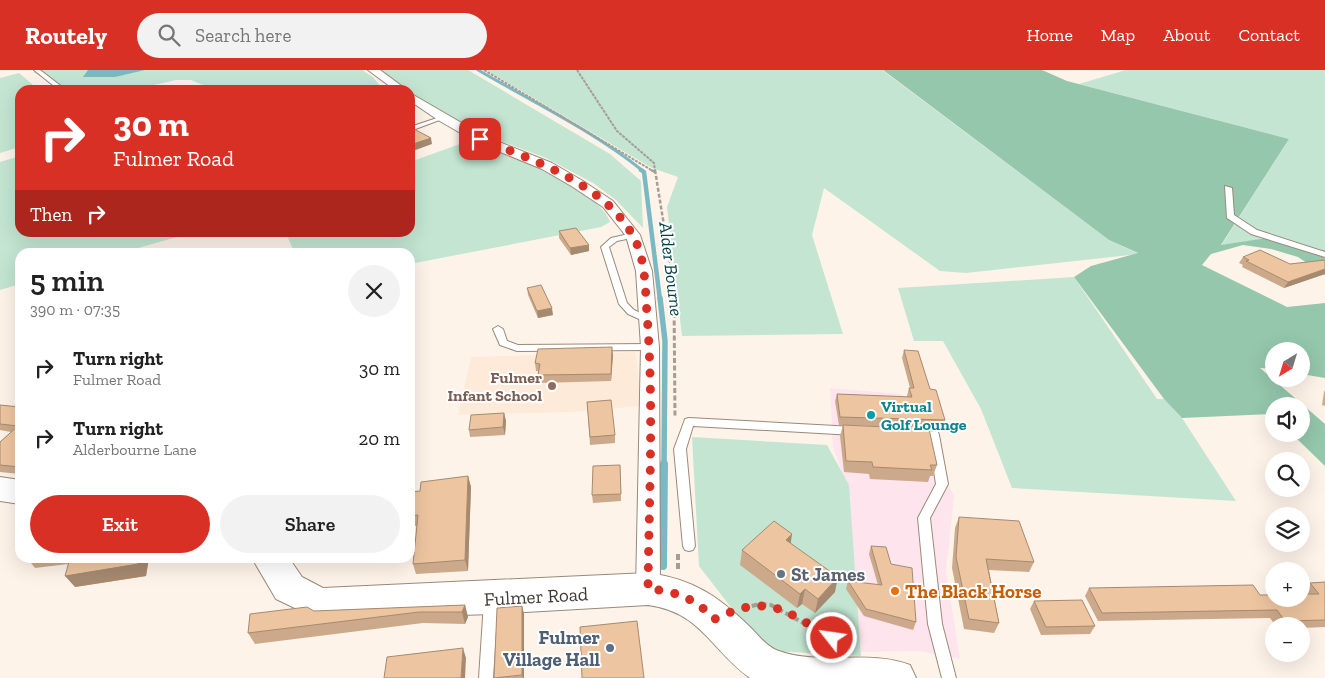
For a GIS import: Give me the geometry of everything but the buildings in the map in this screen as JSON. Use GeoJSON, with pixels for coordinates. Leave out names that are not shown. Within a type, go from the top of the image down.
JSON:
{"type":"FeatureCollection","features":[{"type":"Feature","properties":{"kind":"street"},"geometry":{"type":"LineString","coordinates":[[374,70],[395,85]]}},
{"type":"Feature","properties":{"kind":"street"},"geometry":{"type":"LineString","coordinates":[[415,99],[442,118],[480,139],[547,166],[578,184],[608,204],[633,235],[644,271],[650,347],[648,589]]}},
{"type":"Feature","properties":{"kind":"street"},"geometry":{"type":"LineString","coordinates":[[0,489],[15,491]]}},
{"type":"Feature","properties":{"kind":"street","name":"Fulmer Road"},"geometry":{"type":"LineString","coordinates":[[273,563],[289,588],[320,604],[491,598],[648,589],[668,590],[703,607],[754,657],[769,668],[796,676],[885,678]]}},
{"type":"Feature","properties":{"kind":"lane"},"geometry":{"type":"LineString","coordinates":[[37,70],[56,85]]}},
{"type":"Feature","properties":{"kind":"lane"},"geometry":{"type":"LineString","coordinates":[[415,127],[442,118]]}},
{"type":"Feature","properties":{"kind":"lane"},"geometry":{"type":"LineString","coordinates":[[1228,188],[1230,216],[1254,232],[1325,255]]}},
{"type":"Feature","properties":{"kind":"lane"},"geometry":{"type":"LineString","coordinates":[[633,235],[616,238],[608,242],[605,247],[623,304],[631,312],[648,320]]}},
{"type":"Feature","properties":{"kind":"lane"},"geometry":{"type":"LineString","coordinates":[[498,329],[503,343],[517,348],[650,347]]}},
{"type":"Feature","properties":{"kind":"lane"},"geometry":{"type":"LineString","coordinates":[[689,546],[680,449],[689,422],[866,431]]}},
{"type":"Feature","properties":{"kind":"lane"},"geometry":{"type":"LineString","coordinates":[[905,433],[934,435],[942,484],[924,518],[935,624],[949,678]]}},
{"type":"Feature","properties":{"kind":"lane"},"geometry":{"type":"LineString","coordinates":[[486,678],[491,598]]}},
{"type":"Feature","properties":{"kind":"path"},"geometry":{"type":"LineString","coordinates":[[484,70],[655,172]]}},
{"type":"Feature","properties":{"kind":"path"},"geometry":{"type":"LineString","coordinates":[[715,619],[734,610],[760,604],[771,605],[861,656],[885,678]]}},
{"type":"Feature","properties":{"kind":"shaded area","name":"Fulmer Infant School"},"geometry":{"type":"Polygon","coordinates":[[[636,352],[641,406],[571,412],[458,415],[471,357],[636,352]]]}},
{"type":"Feature","properties":{"kind":"shaded area"},"geometry":{"type":"Polygon","coordinates":[[[830,388],[901,394],[954,496],[946,572],[960,659],[919,651],[861,652],[849,492],[833,447],[830,388]]]}},
{"type":"Feature","properties":{"kind":"green space"},"geometry":{"type":"Polygon","coordinates":[[[40,70],[362,70],[373,77],[379,85],[203,85],[191,80],[176,80],[154,85],[55,85],[33,72],[40,70]]]}},
{"type":"Feature","properties":{"kind":"green space"},"geometry":{"type":"Polygon","coordinates":[[[377,70],[468,70],[610,154],[641,181],[643,228],[616,200],[593,183],[546,158],[466,128],[415,98],[415,85],[397,85],[377,70]]]}},
{"type":"Feature","properties":{"kind":"green space"},"geometry":{"type":"Polygon","coordinates":[[[486,70],[882,70],[1109,240],[1139,254],[966,273],[940,271],[824,188],[812,235],[843,334],[682,336],[667,207],[678,177],[652,168],[486,70]]]}},
{"type":"Feature","properties":{"kind":"green space"},"geometry":{"type":"Polygon","coordinates":[[[883,70],[1042,70],[1067,81],[1289,139],[1221,245],[1274,237],[1307,248],[1325,250],[1325,275],[1298,257],[1271,249],[1243,245],[1211,254],[1202,265],[1287,307],[1325,303],[1325,378],[1310,376],[1310,342],[1265,342],[1265,368],[1260,368],[1265,372],[1265,388],[1283,388],[1294,397],[1265,397],[1265,414],[1182,418],[1164,399],[1074,277],[1091,266],[1138,253],[1109,240],[883,70]]]}},
{"type":"Feature","properties":{"kind":"green space"},"geometry":{"type":"Polygon","coordinates":[[[1126,70],[1325,70],[1325,250],[1307,248],[1274,237],[1221,246],[1289,139],[1079,84],[1126,70]]]}},
{"type":"Feature","properties":{"kind":"green space"},"geometry":{"type":"Polygon","coordinates":[[[19,73],[33,85],[15,85],[15,148],[0,153],[0,78],[19,73]]]}},
{"type":"Feature","properties":{"kind":"green space"},"geometry":{"type":"Polygon","coordinates":[[[471,140],[549,173],[570,185],[589,197],[602,209],[610,222],[601,227],[415,263],[415,248],[292,248],[288,237],[415,237],[415,160],[471,140]]]}},
{"type":"Feature","properties":{"kind":"green space"},"geometry":{"type":"Polygon","coordinates":[[[15,158],[15,237],[177,237],[138,248],[15,248],[15,286],[0,290],[0,162],[15,158]]]}},
{"type":"Feature","properties":{"kind":"green space"},"geometry":{"type":"Polygon","coordinates":[[[1074,277],[1157,399],[1164,399],[1182,418],[1236,501],[1012,488],[981,409],[943,341],[914,341],[898,288],[1074,277]]]}},
{"type":"Feature","properties":{"kind":"green space"},"geometry":{"type":"Polygon","coordinates":[[[1310,411],[1325,424],[1325,466],[1300,442],[1310,442],[1310,411]]]}},
{"type":"Feature","properties":{"kind":"green space"},"geometry":{"type":"Polygon","coordinates":[[[692,437],[827,445],[849,485],[861,656],[772,651],[733,610],[699,566],[692,437]]]}},
{"type":"Feature","properties":{"kind":"water"},"geometry":{"type":"Polygon","coordinates":[[[88,70],[145,70],[115,77],[83,77],[88,70]]]}},
{"type":"Feature","properties":{"kind":"waterway","name":"Alder Bourne"},"geometry":{"type":"LineString","coordinates":[[478,70],[583,130],[624,156],[643,171]]}},
{"type":"Feature","properties":{"kind":"waterway","name":"Alder Bourne"},"geometry":{"type":"LineString","coordinates":[[641,170],[644,172],[660,300]]}},
{"type":"Feature","properties":{"kind":"waterway","name":"Alder Bourne"},"geometry":{"type":"LineString","coordinates":[[660,298],[665,341],[664,465]]}},
{"type":"Feature","properties":{"kind":"waterway","name":"Alder Bourne"},"geometry":{"type":"LineString","coordinates":[[663,566],[664,464]]}},
{"type":"Feature","properties":{"kind":"place","name":"Fulmer Infant School"},"geometry":{"type":"Point","coordinates":[552,386]}},
{"type":"Feature","properties":{"kind":"place","name":"Virtual Golf Lounge"},"geometry":{"type":"Point","coordinates":[871,415]}},
{"type":"Feature","properties":{"kind":"place","name":"St James"},"geometry":{"type":"Point","coordinates":[781,574]}},
{"type":"Feature","properties":{"kind":"place","name":"The Black Horse"},"geometry":{"type":"Point","coordinates":[895,591]}},
{"type":"Feature","properties":{"kind":"place","name":"Fulmer Village Hall"},"geometry":{"type":"Point","coordinates":[610,648]}},
{"type":"Feature","properties":{"kind":"route"},"geometry":{"type":"LineString","coordinates":[[480,139],[547,166],[608,204],[633,235],[638,247],[644,271],[650,347],[648,589],[668,590],[678,594],[703,607],[715,619],[734,610],[760,604],[771,605],[832,638]]}}]}
